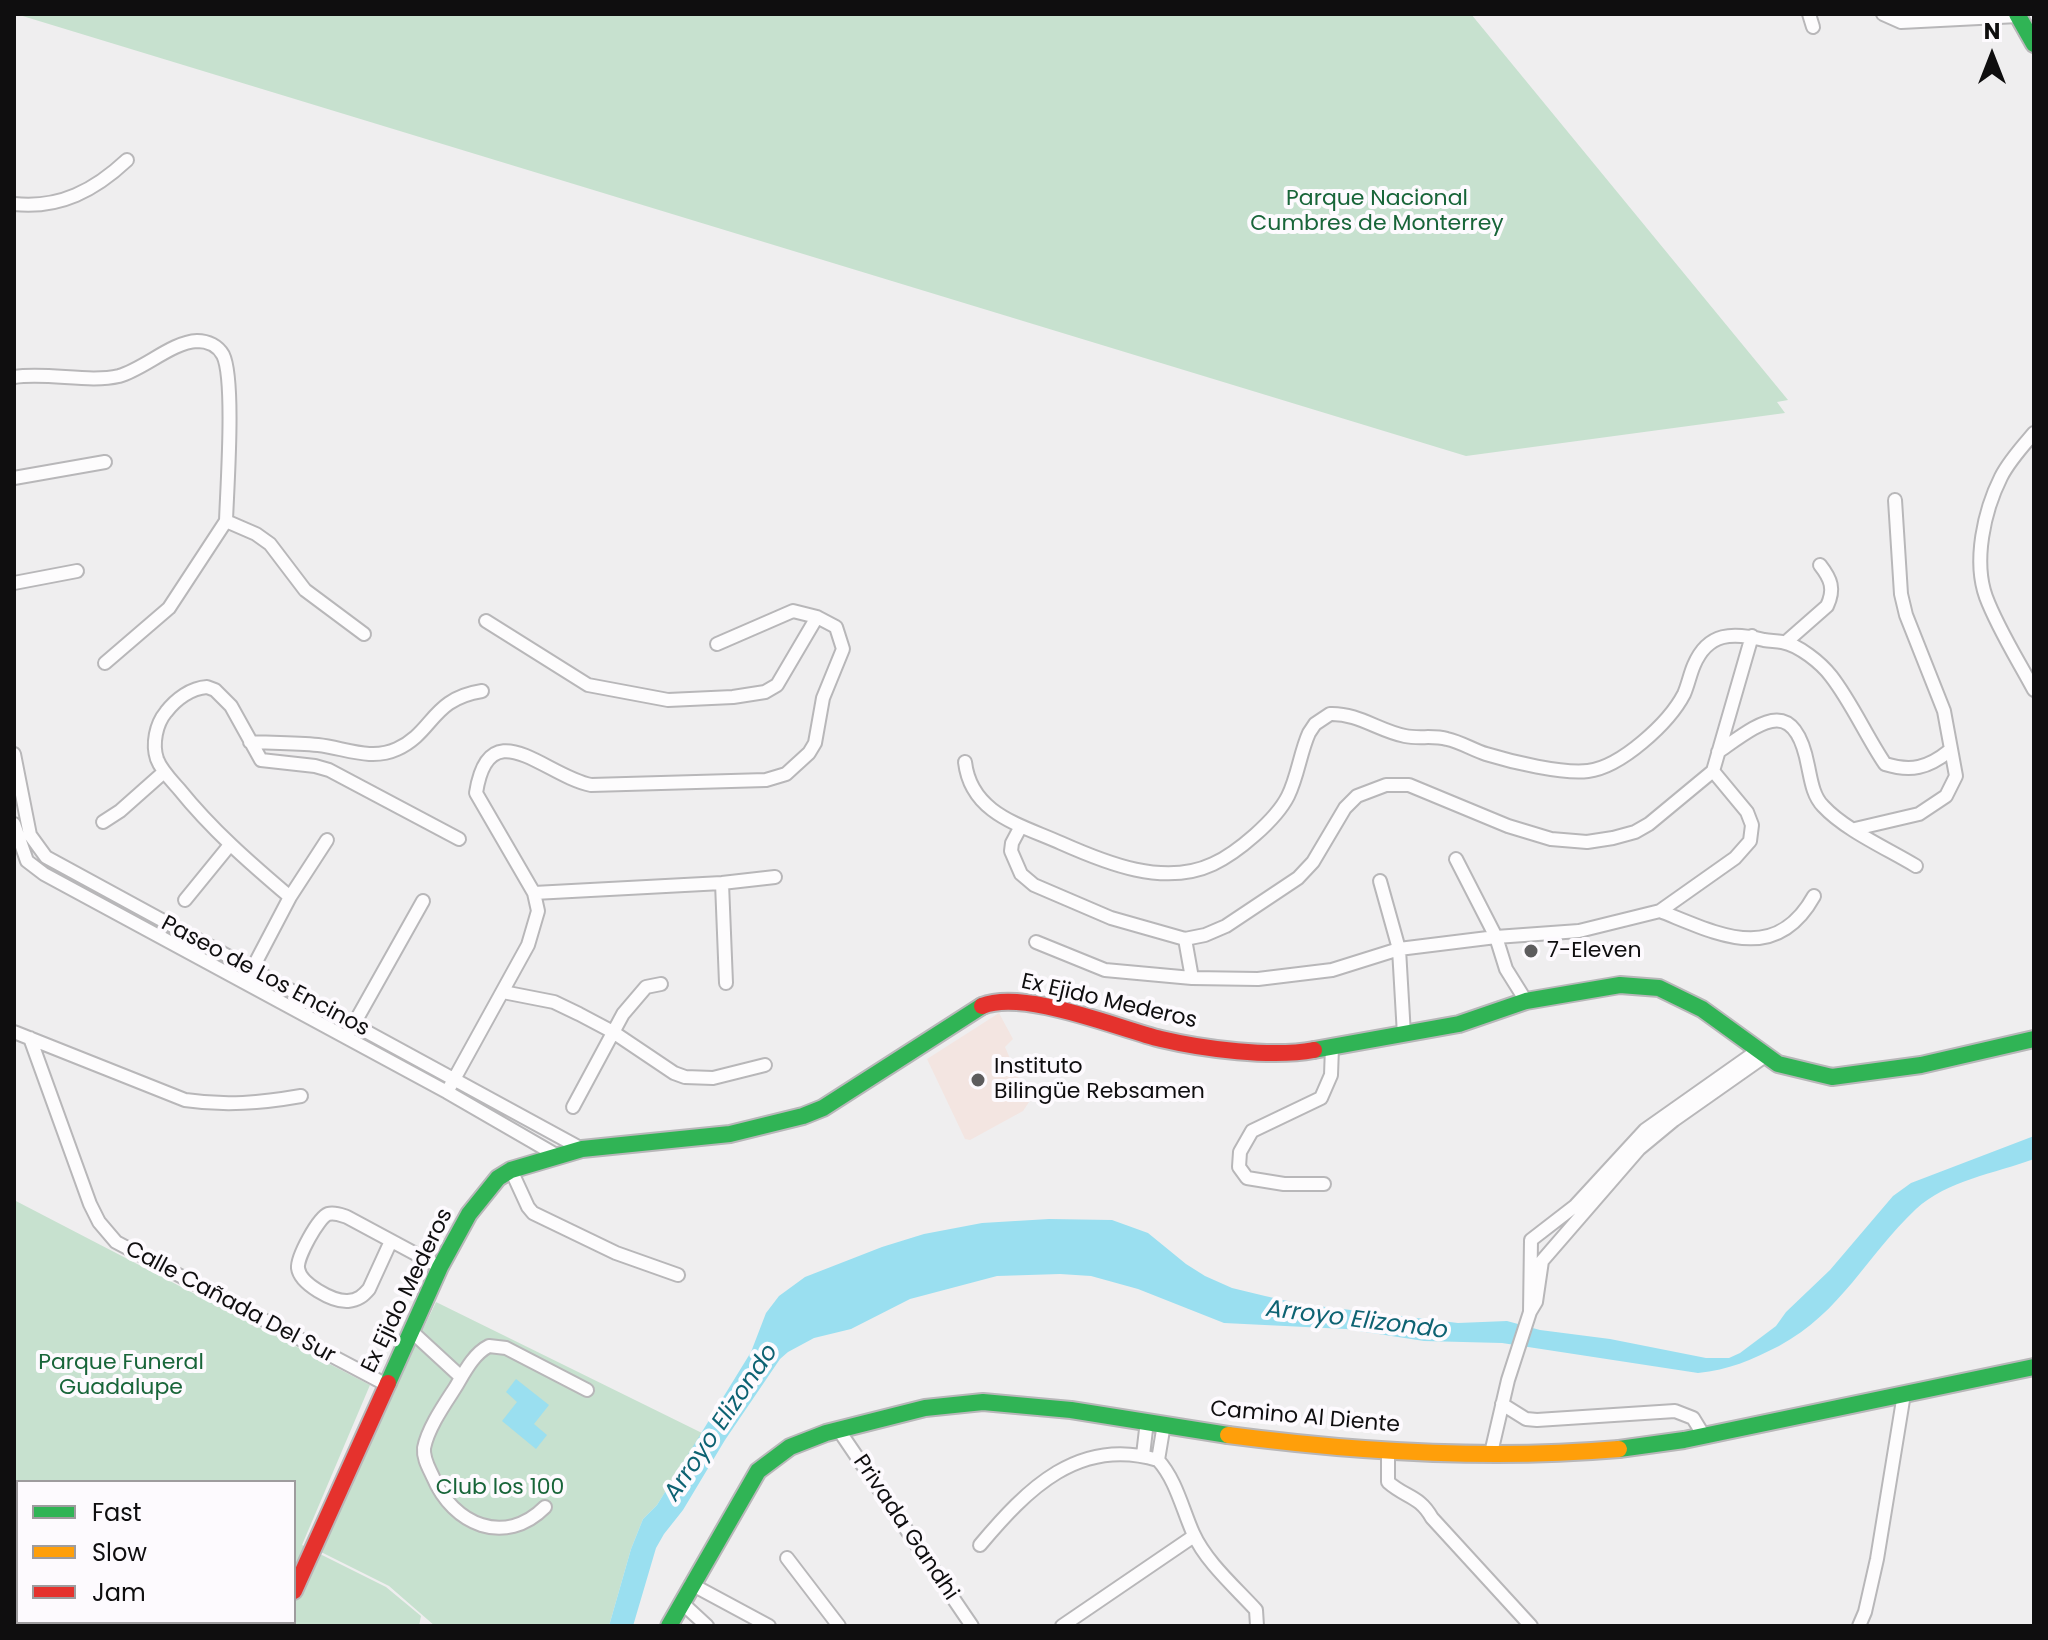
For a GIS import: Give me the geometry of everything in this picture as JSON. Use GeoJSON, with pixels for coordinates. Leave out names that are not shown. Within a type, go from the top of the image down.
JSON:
{"type":"FeatureCollection","features":[{"type":"Feature","properties":{"kind":"street"},"geometry":{"type":"LineString","coordinates":[[1883,14],[1901,22],[2018,15],[2034,44]]}},
{"type":"Feature","properties":{"kind":"street"},"geometry":{"type":"LineString","coordinates":[[14,204],[48,204],[74,197],[105,181],[127,160]]}},
{"type":"Feature","properties":{"kind":"street"},"geometry":{"type":"LineString","coordinates":[[14,377],[41,375],[100,379],[143,366],[186,343],[206,342],[221,351],[226,360],[229,409],[226,521],[169,608],[105,663]]}},
{"type":"Feature","properties":{"kind":"street"},"geometry":{"type":"LineString","coordinates":[[2034,433],[2011,460],[2000,479],[1985,527],[1981,555],[1986,597],[2034,690]]}},
{"type":"Feature","properties":{"kind":"street"},"geometry":{"type":"LineString","coordinates":[[14,478],[105,462]]}},
{"type":"Feature","properties":{"kind":"street"},"geometry":{"type":"LineString","coordinates":[[1855,829],[1919,814],[1946,796],[1956,776],[1944,711],[1906,615],[1901,594],[1895,500]]}},
{"type":"Feature","properties":{"kind":"street"},"geometry":{"type":"LineString","coordinates":[[226,521],[270,544],[305,590],[364,634]]}},
{"type":"Feature","properties":{"kind":"street"},"geometry":{"type":"LineString","coordinates":[[1786,642],[1827,606],[1832,584],[1820,565]]}},
{"type":"Feature","properties":{"kind":"street"},"geometry":{"type":"LineString","coordinates":[[14,583],[77,571]]}},
{"type":"Feature","properties":{"kind":"street"},"geometry":{"type":"LineString","coordinates":[[447,1092],[534,932],[538,911],[534,893],[476,793],[479,772],[485,760],[500,751],[516,752],[571,779],[591,785],[766,780],[780,777],[809,753],[815,743],[823,698],[843,649],[836,627],[817,617],[793,611],[717,644]]}},
{"type":"Feature","properties":{"kind":"street"},"geometry":{"type":"LineString","coordinates":[[486,621],[588,685],[668,700],[733,697],[771,690],[777,685],[817,617]]}},
{"type":"Feature","properties":{"kind":"street"},"geometry":{"type":"LineString","coordinates":[[965,762],[970,785],[979,797],[1020,828],[1123,867],[1190,871],[1214,864],[1267,826],[1280,810],[1296,777],[1302,748],[1309,733],[1315,724],[1330,714],[1358,718],[1406,736],[1448,739],[1484,754],[1529,765],[1584,772],[1603,769],[1631,753],[1671,711],[1684,694],[1692,668],[1704,647],[1725,636],[1752,636],[1786,642],[1808,654],[1830,674],[1885,764],[1911,769],[1935,762],[1949,751]]}},
{"type":"Feature","properties":{"kind":"street"},"geometry":{"type":"LineString","coordinates":[[1020,828],[1011,851],[1021,874],[1034,885],[1111,918],[1185,939],[1226,926],[1298,878],[1313,862],[1345,808],[1369,789],[1409,785],[1508,826],[1551,839],[1587,842],[1635,832],[1713,771],[1752,636]]}},
{"type":"Feature","properties":{"kind":"street"},"geometry":{"type":"LineString","coordinates":[[290,897],[229,846],[164,772],[157,759],[155,742],[158,727],[167,710],[199,687],[207,687],[224,698],[261,760],[329,770],[459,839]]}},
{"type":"Feature","properties":{"kind":"street"},"geometry":{"type":"LineString","coordinates":[[250,742],[320,745],[360,753],[387,753],[409,743],[444,705],[456,697],[482,691]]}},
{"type":"Feature","properties":{"kind":"street"},"geometry":{"type":"LineString","coordinates":[[1718,752],[1766,721],[1786,721],[1802,743],[1814,791],[1821,805],[1916,866]]}},
{"type":"Feature","properties":{"kind":"street"},"geometry":{"type":"LineString","coordinates":[[14,754],[27,823],[38,850],[18,851],[14,824]]}},
{"type":"Feature","properties":{"kind":"street"},"geometry":{"type":"LineString","coordinates":[[1036,942],[1105,970],[1192,978],[1258,979],[1332,970],[1399,949],[1579,931],[1660,911],[1735,858],[1750,841],[1752,825],[1747,812],[1713,771]]}},
{"type":"Feature","properties":{"kind":"street"},"geometry":{"type":"LineString","coordinates":[[103,822],[164,772]]}},
{"type":"Feature","properties":{"kind":"street"},"geometry":{"type":"LineString","coordinates":[[245,983],[290,897],[327,840]]}},
{"type":"Feature","properties":{"kind":"street"},"geometry":{"type":"LineString","coordinates":[[185,900],[229,846]]}},
{"type":"Feature","properties":{"kind":"street","name":"Paseo de Los Encinos"},"geometry":{"type":"LineString","coordinates":[[38,850],[582,1149]]}},
{"type":"Feature","properties":{"kind":"street","name":"Paseo de Los Encinos"},"geometry":{"type":"LineString","coordinates":[[18,851],[44,874],[447,1092],[556,1155]]}},
{"type":"Feature","properties":{"kind":"street"},"geometry":{"type":"LineString","coordinates":[[1456,859],[1496,937],[1506,969],[1526,1001]]}},
{"type":"Feature","properties":{"kind":"street"},"geometry":{"type":"LineString","coordinates":[[534,893],[722,883],[775,877]]}},
{"type":"Feature","properties":{"kind":"street"},"geometry":{"type":"LineString","coordinates":[[1380,881],[1399,949],[1404,1035]]}},
{"type":"Feature","properties":{"kind":"street"},"geometry":{"type":"LineString","coordinates":[[722,883],[726,983]]}},
{"type":"Feature","properties":{"kind":"street"},"geometry":{"type":"LineString","coordinates":[[1660,911],[1730,938],[1748,939],[1764,937],[1782,929],[1807,909],[1814,896]]}},
{"type":"Feature","properties":{"kind":"street"},"geometry":{"type":"LineString","coordinates":[[346,1038],[423,901]]}},
{"type":"Feature","properties":{"kind":"street"},"geometry":{"type":"LineString","coordinates":[[1185,939],[1192,978]]}},
{"type":"Feature","properties":{"kind":"street"},"geometry":{"type":"LineString","coordinates":[[573,1107],[613,1032],[638,995],[646,987],[661,984]]}},
{"type":"Feature","properties":{"kind":"street","name":"Ex Ejido Mederos"},"geometry":{"type":"LineString","coordinates":[[296,1587],[440,1267],[469,1214],[498,1178],[511,1170],[582,1149],[730,1134],[803,1116],[823,1108],[904,1058],[965,1015],[989,1003],[1024,1001],[1165,1040],[1250,1052],[1303,1052],[1459,1024],[1526,1001],[1620,985],[1659,988],[1702,1009],[1778,1064],[1832,1077],[1921,1065],[2034,1039]]}},
{"type":"Feature","properties":{"kind":"street"},"geometry":{"type":"LineString","coordinates":[[503,992],[554,1002],[613,1032],[674,1073],[685,1077],[713,1078],[765,1065]]}},
{"type":"Feature","properties":{"kind":"street"},"geometry":{"type":"LineString","coordinates":[[14,1032],[185,1100],[245,1105],[301,1096]]}},
{"type":"Feature","properties":{"kind":"street","name":"Calle Cañada Del Sur"},"geometry":{"type":"LineString","coordinates":[[30,1038],[90,1204],[99,1222],[116,1242],[387,1385]]}},
{"type":"Feature","properties":{"kind":"street"},"geometry":{"type":"LineString","coordinates":[[1324,1184],[1284,1184],[1247,1178],[1239,1167],[1240,1152],[1252,1131],[1321,1098],[1331,1075],[1332,1047]]}},
{"type":"Feature","properties":{"kind":"street"},"geometry":{"type":"LineString","coordinates":[[1491,1453],[1514,1363],[1536,1302],[1536,1259],[1531,1240],[1575,1206],[1629,1145],[1761,1054]]}},
{"type":"Feature","properties":{"kind":"street"},"geometry":{"type":"LineString","coordinates":[[1536,1259],[1559,1240],[1671,1116]]}},
{"type":"Feature","properties":{"kind":"street"},"geometry":{"type":"LineString","coordinates":[[511,1170],[533,1213],[616,1253],[678,1275]]}},
{"type":"Feature","properties":{"kind":"street"},"geometry":{"type":"LineString","coordinates":[[391,1241],[369,1289],[359,1299],[346,1301],[333,1298],[311,1285],[300,1274],[299,1259],[319,1222],[329,1214],[347,1217],[440,1267]]}},
{"type":"Feature","properties":{"kind":"street"},"geometry":{"type":"LineString","coordinates":[[1549,1225],[1559,1240]]}},
{"type":"Feature","properties":{"kind":"street"},"geometry":{"type":"LineString","coordinates":[[410,1330],[461,1377]]}},
{"type":"Feature","properties":{"kind":"street"},"geometry":{"type":"LineString","coordinates":[[545,1507],[522,1525],[492,1527],[473,1524],[455,1511],[437,1487],[424,1457],[424,1448],[461,1377],[483,1349],[499,1346],[587,1390]]}},
{"type":"Feature","properties":{"kind":"street","name":"Camino Al Diente"},"geometry":{"type":"LineString","coordinates":[[669,1626],[760,1469],[785,1450],[838,1429],[919,1409],[966,1402],[1075,1410],[1259,1438],[1388,1449],[1491,1453],[1599,1451],[1640,1448],[1704,1436],[2034,1367]]}},
{"type":"Feature","properties":{"kind":"street"},"geometry":{"type":"LineString","coordinates":[[1859,1626],[1877,1559],[1904,1394]]}},
{"type":"Feature","properties":{"kind":"street"},"geometry":{"type":"LineString","coordinates":[[1502,1404],[1526,1419],[1675,1411],[1693,1418],[1704,1436]]}},
{"type":"Feature","properties":{"kind":"street"},"geometry":{"type":"LineString","coordinates":[[1143,1455],[1156,1422]]}},
{"type":"Feature","properties":{"kind":"street"},"geometry":{"type":"LineString","coordinates":[[1156,1422],[1158,1460],[1172,1479],[1194,1536],[1256,1610],[1258,1624]]}},
{"type":"Feature","properties":{"kind":"street","name":"Privada Gandhi"},"geometry":{"type":"LineString","coordinates":[[838,1429],[972,1626]]}},
{"type":"Feature","properties":{"kind":"street"},"geometry":{"type":"LineString","coordinates":[[1388,1449],[1388,1482],[1425,1505],[1432,1518],[1531,1626]]}},
{"type":"Feature","properties":{"kind":"street"},"geometry":{"type":"LineString","coordinates":[[980,1545],[1032,1491],[1075,1461],[1123,1452],[1158,1460]]}},
{"type":"Feature","properties":{"kind":"street"},"geometry":{"type":"LineString","coordinates":[[1062,1626],[1194,1536]]}},
{"type":"Feature","properties":{"kind":"street"},"geometry":{"type":"LineString","coordinates":[[787,1558],[839,1626]]}},
{"type":"Feature","properties":{"kind":"street"},"geometry":{"type":"LineString","coordinates":[[691,1584],[769,1626]]}},
{"type":"Feature","properties":{"kind":"street"},"geometry":{"type":"LineString","coordinates":[[681,1602],[707,1626]]}},
{"type":"Feature","properties":{"kind":"shaded area","name":"Instituto Bilingüe Rebsamen"},"geometry":{"type":"Polygon","coordinates":[[[999,1013],[1013,1039],[1005,1047],[1029,1102],[1023,1111],[970,1140],[965,1139],[927,1059],[999,1013]]]}},
{"type":"Feature","properties":{"kind":"green space","name":"Parque Nacional Cumbres de Monterrey"},"geometry":{"type":"Polygon","coordinates":[[[16,14],[1471,14],[1788,400],[1777,402],[1785,413],[1466,456],[16,14]]]}},
{"type":"Feature","properties":{"kind":"green space","name":"Parque Funeral Guadalupe"},"geometry":{"type":"Polygon","coordinates":[[[14,1200],[370,1385],[302,1545],[386,1587],[421,1616],[419,1626],[14,1626],[14,1200]]]}},
{"type":"Feature","properties":{"kind":"green space","name":"Club los 100"},"geometry":{"type":"Polygon","coordinates":[[[436,1302],[702,1433],[657,1505],[643,1519],[609,1626],[435,1626],[389,1586],[317,1550],[436,1302]]]}},
{"type":"Feature","properties":{"kind":"water","name":"Arroyo Elizondo"},"geometry":{"type":"Polygon","coordinates":[[[2034,1136],[2034,1159],[1956,1185],[1928,1199],[1916,1209],[1837,1300],[1801,1332],[1749,1360],[1709,1372],[1698,1373],[1502,1343],[1424,1341],[1346,1329],[1224,1323],[1138,1289],[1091,1276],[997,1276],[910,1299],[851,1329],[814,1338],[780,1359],[656,1548],[633,1626],[609,1626],[643,1519],[657,1505],[751,1352],[766,1313],[779,1296],[805,1277],[882,1247],[924,1234],[982,1223],[1049,1219],[1112,1220],[1148,1233],[1205,1276],[1232,1288],[1265,1296],[1301,1304],[1458,1323],[1507,1321],[1540,1330],[1610,1339],[1706,1358],[1729,1358],[1776,1326],[1786,1312],[1830,1270],[1893,1196],[1911,1183],[2034,1136]]]}},
{"type":"Feature","properties":{"kind":"water"},"geometry":{"type":"Polygon","coordinates":[[[516,1379],[549,1405],[534,1424],[547,1435],[536,1449],[502,1421],[517,1402],[506,1392],[516,1379]]]}},
{"type":"Feature","properties":{"kind":"traffic: fast"},"geometry":{"type":"LineString","coordinates":[[2017,14],[2034,44]]}},
{"type":"Feature","properties":{"kind":"traffic: fast"},"geometry":{"type":"LineString","coordinates":[[1314,1050],[1459,1024],[1526,1001],[1620,985],[1659,988],[1702,1009],[1778,1064],[1832,1077],[1921,1065],[2034,1039]]}},
{"type":"Feature","properties":{"kind":"traffic: fast"},"geometry":{"type":"LineString","coordinates":[[388,1383],[440,1267],[469,1214],[498,1178],[511,1170],[582,1149],[730,1134],[803,1116],[823,1108],[982,1006]]}},
{"type":"Feature","properties":{"kind":"traffic: fast"},"geometry":{"type":"LineString","coordinates":[[1619,1449],[1684,1440],[2034,1367]]}},
{"type":"Feature","properties":{"kind":"traffic: fast"},"geometry":{"type":"LineString","coordinates":[[669,1626],[758,1471],[790,1447],[826,1433],[925,1408],[983,1402],[1071,1410],[1228,1435]]}},
{"type":"Feature","properties":{"kind":"traffic: slow"},"geometry":{"type":"LineString","coordinates":[[1228,1435],[1325,1446],[1473,1454],[1619,1449]]}},
{"type":"Feature","properties":{"kind":"traffic: jam"},"geometry":{"type":"LineString","coordinates":[[982,1006],[1000,1002],[1045,1006],[1161,1039],[1217,1049],[1258,1053],[1314,1050]]}},
{"type":"Feature","properties":{"kind":"traffic: jam"},"geometry":{"type":"LineString","coordinates":[[296,1587],[388,1383]]}},
{"type":"Feature","properties":{"kind":"place","name":"7-Eleven"},"geometry":{"type":"Point","coordinates":[1531,951]}},
{"type":"Feature","properties":{"kind":"place","name":"Instituto Bilingüe Rebsamen"},"geometry":{"type":"Point","coordinates":[978,1080]}}]}
